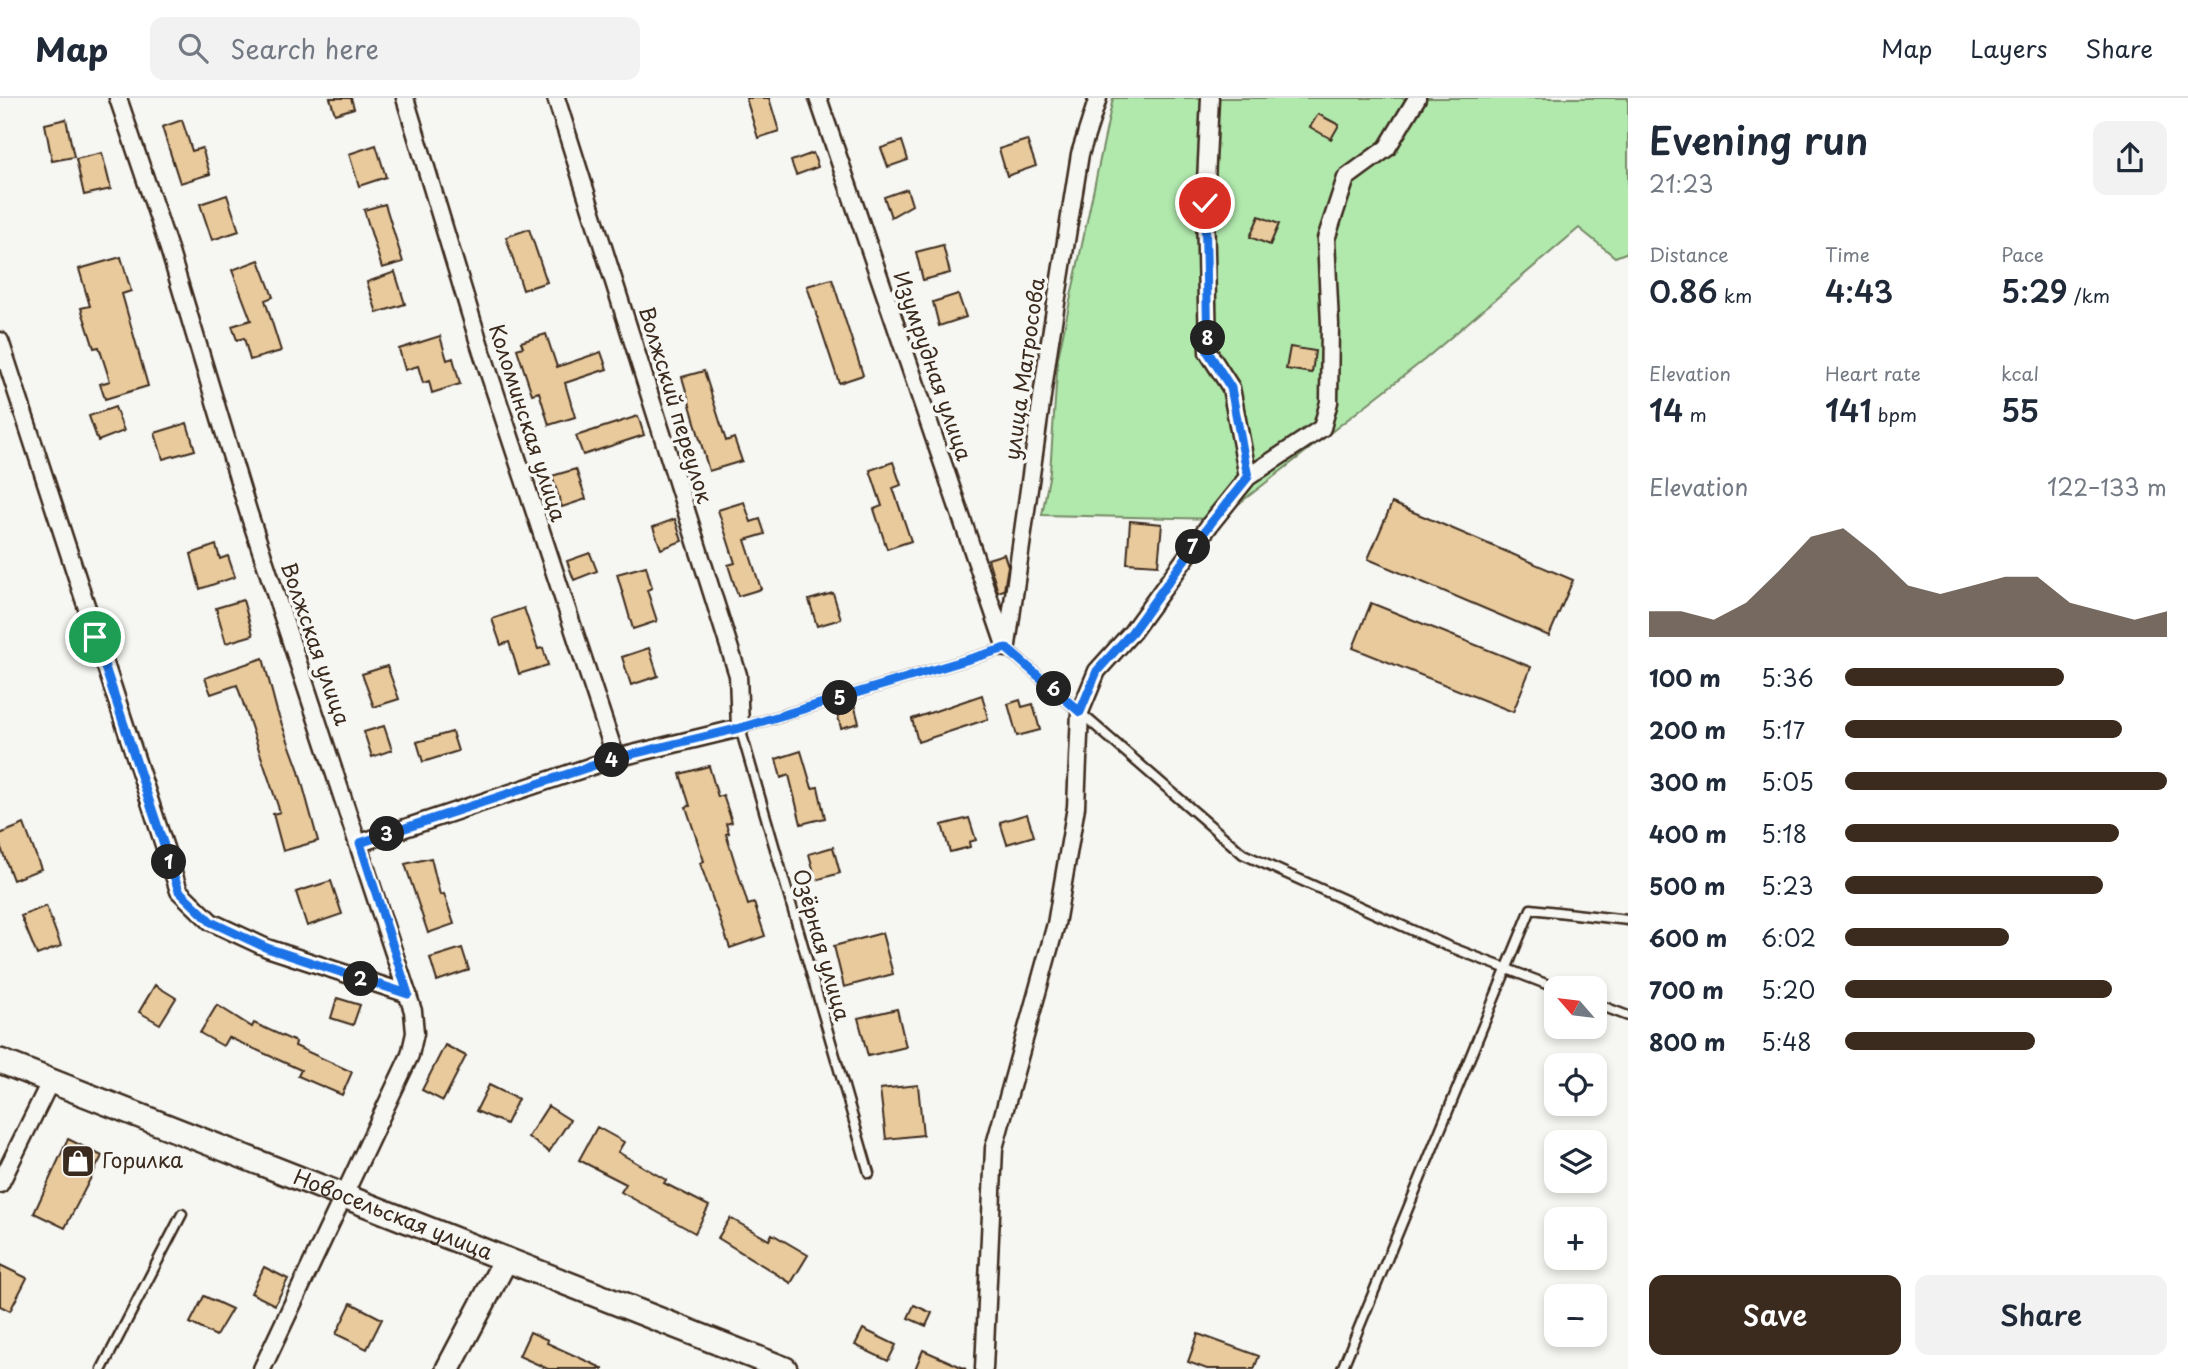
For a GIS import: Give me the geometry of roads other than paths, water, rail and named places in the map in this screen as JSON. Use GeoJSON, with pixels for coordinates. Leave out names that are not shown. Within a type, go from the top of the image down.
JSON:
{"type":"FeatureCollection","features":[{"type":"Feature","properties":{"kind":"street","name":"Волжская улица"},"geometry":{"type":"LineString","coordinates":[[118,98],[169,249],[248,511],[408,994],[415,1033],[410,1055],[262,1369]]}},
{"type":"Feature","properties":{"kind":"street","name":"Коломинская улица"},"geometry":{"type":"LineString","coordinates":[[405,98],[479,343],[616,758]]}},
{"type":"Feature","properties":{"kind":"street","name":"Волжский переулок"},"geometry":{"type":"LineString","coordinates":[[556,98],[738,675],[740,728]]}},
{"type":"Feature","properties":{"kind":"street","name":"Изумрудная улица"},"geometry":{"type":"LineString","coordinates":[[818,98],[1006,648]]}},
{"type":"Feature","properties":{"kind":"street","name":"улица Матросова"},"geometry":{"type":"LineString","coordinates":[[1006,648],[1080,154],[1098,98]]}},
{"type":"Feature","properties":{"kind":"street"},"geometry":{"type":"LineString","coordinates":[[1210,98],[1205,203],[1208,352],[1231,388],[1248,477]]}},
{"type":"Feature","properties":{"kind":"street"},"geometry":{"type":"LineString","coordinates":[[984,1369],[994,1148],[1056,924],[1076,807],[1080,712],[1097,671],[1132,632],[1248,477],[1322,428],[1329,402],[1330,324],[1326,239],[1346,178],[1387,148],[1416,98]]}},
{"type":"Feature","properties":{"kind":"street"},"geometry":{"type":"LineString","coordinates":[[0,341],[179,891],[211,922],[267,948],[408,994]]}},
{"type":"Feature","properties":{"kind":"street"},"geometry":{"type":"LineString","coordinates":[[360,843],[616,758],[740,728]]}},
{"type":"Feature","properties":{"kind":"street","name":"Новосельская улица"},"geometry":{"type":"LineString","coordinates":[[0,1061],[750,1359],[785,1369]]}},
{"type":"Feature","properties":{"kind":"street"},"geometry":{"type":"LineString","coordinates":[[0,1184],[50,1082]]}},
{"type":"Feature","properties":{"kind":"street"},"geometry":{"type":"LineString","coordinates":[[448,1369],[505,1261]]}},
{"type":"Feature","properties":{"kind":"lane"},"geometry":{"type":"LineString","coordinates":[[740,728],[1006,648],[1243,854],[1445,945],[1544,983]]}},
{"type":"Feature","properties":{"kind":"lane","name":"Озёрная улица"},"geometry":{"type":"LineString","coordinates":[[740,728],[869,1173]]}},
{"type":"Feature","properties":{"kind":"lane"},"geometry":{"type":"LineString","coordinates":[[1342,1369],[1531,909],[1628,920]]}},
{"type":"Feature","properties":{"kind":"lane"},"geometry":{"type":"LineString","coordinates":[[1607,1008],[1628,1016]]}},
{"type":"Feature","properties":{"kind":"lane"},"geometry":{"type":"LineString","coordinates":[[102,1369],[182,1214]]}},
{"type":"Feature","properties":{"kind":"place","name":"Горилка"},"geometry":{"type":"Point","coordinates":[78,1161]}}]}
